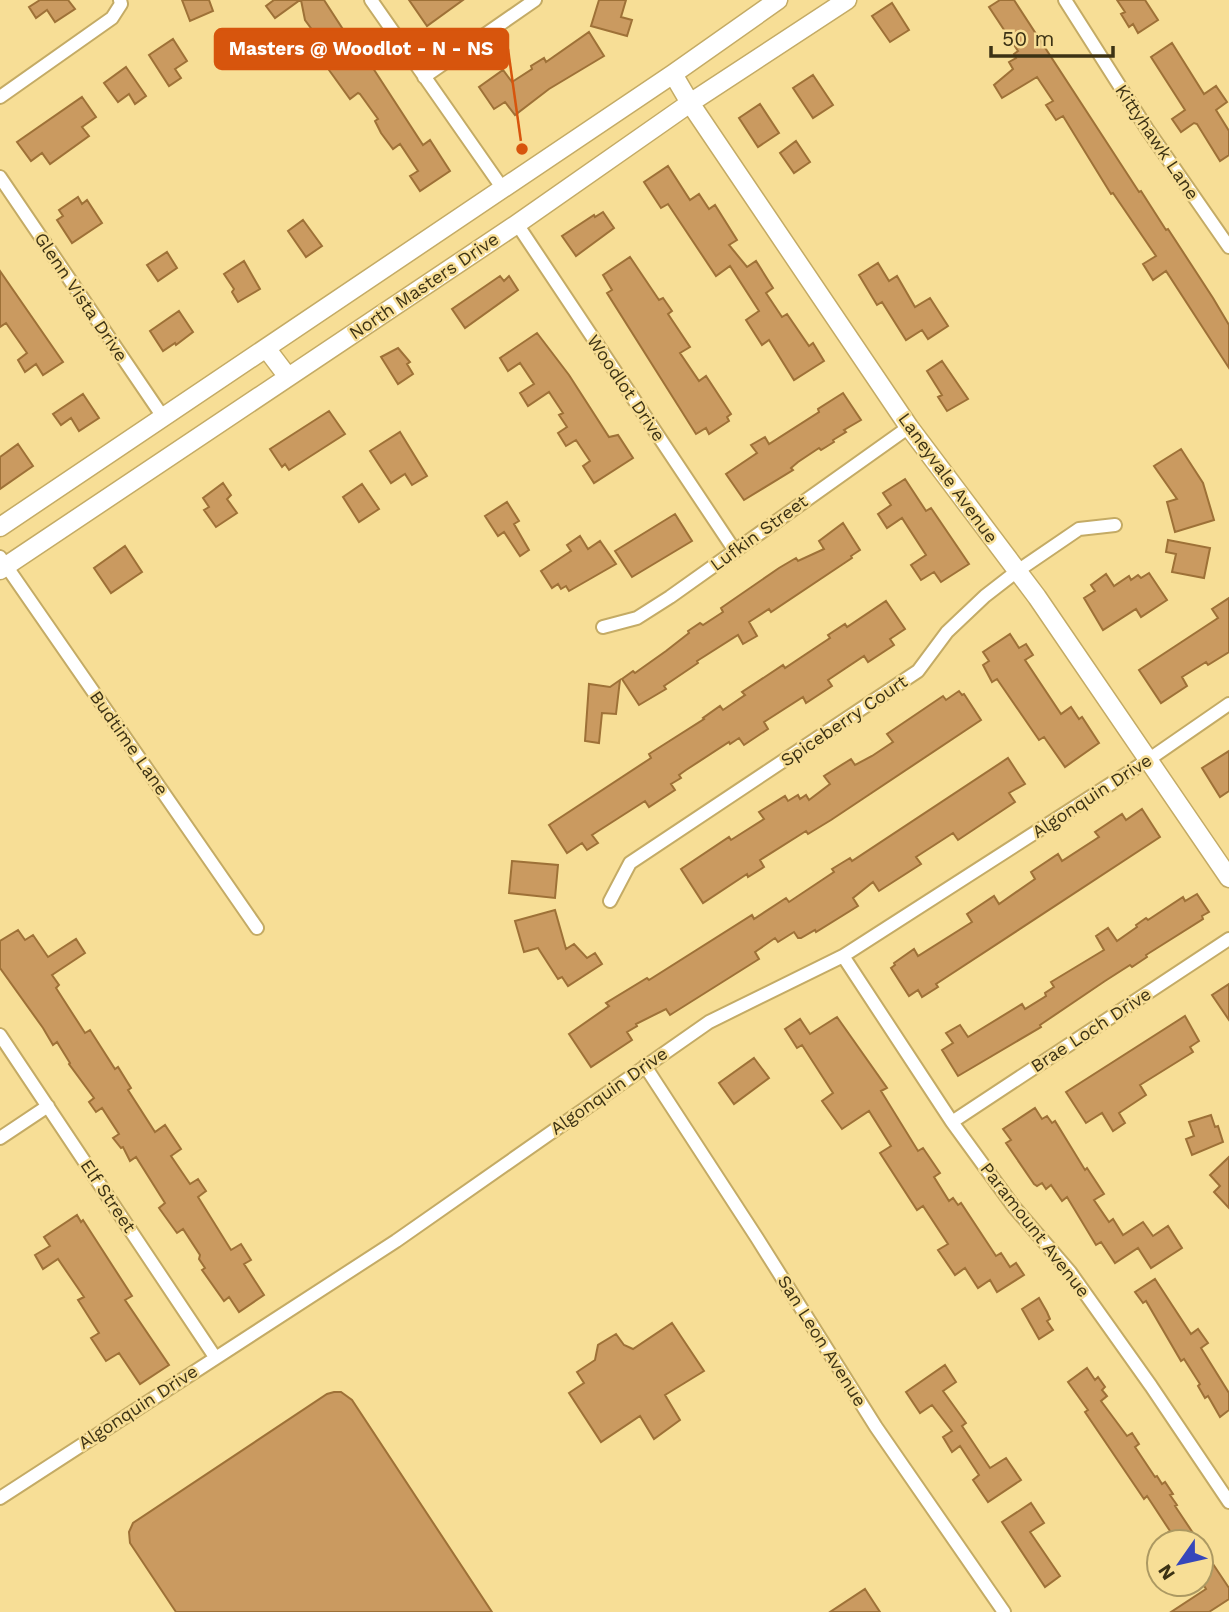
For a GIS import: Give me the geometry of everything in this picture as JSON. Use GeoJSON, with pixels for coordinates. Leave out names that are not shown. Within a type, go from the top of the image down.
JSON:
{"type":"FeatureCollection","features":[{"type":"Feature","properties":{"kind":"main road","name":"North Masters Drive"},"geometry":{"type":"LineString","coordinates":[[0,527],[673,74],[778,0]]}},
{"type":"Feature","properties":{"kind":"main road","name":"North Masters Drive"},"geometry":{"type":"LineString","coordinates":[[2,564],[288,377],[517,224],[690,103],[847,0]]}},
{"type":"Feature","properties":{"kind":"main road","name":"Laneyvale Avenue"},"geometry":{"type":"LineString","coordinates":[[673,74],[909,427],[1037,597],[1229,878]]}},
{"type":"Feature","properties":{"kind":"main road"},"geometry":{"type":"LineString","coordinates":[[266,348],[288,377]]}},
{"type":"Feature","properties":{"kind":"street"},"geometry":{"type":"LineString","coordinates":[[0,97],[112,18],[121,4],[120,0]]}},
{"type":"Feature","properties":{"kind":"street"},"geometry":{"type":"LineString","coordinates":[[371,0],[503,189]]}},
{"type":"Feature","properties":{"kind":"street"},"geometry":{"type":"LineString","coordinates":[[424,77],[536,0]]}},
{"type":"Feature","properties":{"kind":"street","name":"Kittyhawk Lane"},"geometry":{"type":"LineString","coordinates":[[1065,0],[1147,129],[1229,247]]}},
{"type":"Feature","properties":{"kind":"street","name":"Glenn Vista Drive"},"geometry":{"type":"LineString","coordinates":[[0,177],[163,417]]}},
{"type":"Feature","properties":{"kind":"street","name":"Woodlot Drive"},"geometry":{"type":"LineString","coordinates":[[517,224],[735,551]]}},
{"type":"Feature","properties":{"kind":"street","name":"Lufkin Street"},"geometry":{"type":"LineString","coordinates":[[603,627],[637,618],[909,427]]}},
{"type":"Feature","properties":{"kind":"street","name":"Spiceberry Court"},"geometry":{"type":"LineString","coordinates":[[610,901],[630,863],[919,671],[947,632],[985,596],[1016,572],[1079,529],[1115,525]]}},
{"type":"Feature","properties":{"kind":"street","name":"Budtime Lane"},"geometry":{"type":"LineString","coordinates":[[2,564],[257,928]]}},
{"type":"Feature","properties":{"kind":"street","name":"Algonquin Drive"},"geometry":{"type":"LineString","coordinates":[[0,1498],[396,1241],[709,1022],[843,956],[1148,761],[1229,704]]}},
{"type":"Feature","properties":{"kind":"street","name":"Brae Loch Drive"},"geometry":{"type":"LineString","coordinates":[[952,1122],[1229,939]]}},
{"type":"Feature","properties":{"kind":"street","name":"Paramount Avenue"},"geometry":{"type":"LineString","coordinates":[[843,956],[952,1122],[1014,1207],[1070,1272],[1229,1502]]}},
{"type":"Feature","properties":{"kind":"street","name":"Elf Street"},"geometry":{"type":"LineString","coordinates":[[0,1035],[215,1357]]}},
{"type":"Feature","properties":{"kind":"street","name":"San Leon Avenue"},"geometry":{"type":"LineString","coordinates":[[645,1066],[876,1427],[1004,1612]]}},
{"type":"Feature","properties":{"kind":"street"},"geometry":{"type":"LineString","coordinates":[[0,1138],[47,1106]]}},
{"type":"Feature","properties":{"kind":"building"},"geometry":{"type":"Polygon","coordinates":[[[40,0],[68,0],[75,9],[55,22],[47,10],[36,18],[29,7],[40,0]]]}},
{"type":"Feature","properties":{"kind":"building"},"geometry":{"type":"Polygon","coordinates":[[[182,0],[209,0],[213,11],[190,21],[182,0]]]}},
{"type":"Feature","properties":{"kind":"building"},"geometry":{"type":"Polygon","coordinates":[[[274,0],[300,0],[275,18],[266,6],[274,0]]]}},
{"type":"Feature","properties":{"kind":"building"},"geometry":{"type":"Polygon","coordinates":[[[301,0],[324,0],[348,37],[355,32],[374,58],[369,62],[423,145],[430,140],[450,171],[420,191],[410,176],[418,171],[400,144],[393,149],[375,121],[378,119],[360,94],[350,99],[329,70],[325,62],[332,57],[305,20],[301,0]]]}},
{"type":"Feature","properties":{"kind":"building"},"geometry":{"type":"Polygon","coordinates":[[[409,0],[463,0],[427,26],[409,0]]]}},
{"type":"Feature","properties":{"kind":"building"},"geometry":{"type":"Polygon","coordinates":[[[599,0],[626,0],[621,17],[632,20],[627,36],[591,26],[599,0]]]}},
{"type":"Feature","properties":{"kind":"building"},"geometry":{"type":"Polygon","coordinates":[[[1000,0],[1014,0],[1139,192],[1141,191],[1166,230],[1168,229],[1213,298],[1229,325],[1229,368],[1166,271],[1153,280],[1143,264],[1156,256],[1113,193],[1111,194],[1063,116],[1056,120],[1046,105],[1053,101],[1037,77],[1002,98],[994,85],[1013,69],[1009,62],[1016,58],[1014,54],[1018,51],[989,7],[1000,0]]]}},
{"type":"Feature","properties":{"kind":"building"},"geometry":{"type":"Polygon","coordinates":[[[1117,0],[1145,0],[1158,20],[1138,33],[1133,24],[1129,27],[1121,14],[1125,12],[1117,0]]]}},
{"type":"Feature","properties":{"kind":"building"},"geometry":{"type":"Polygon","coordinates":[[[892,3],[909,30],[890,42],[872,16],[892,3]]]}},
{"type":"Feature","properties":{"kind":"building"},"geometry":{"type":"Polygon","coordinates":[[[589,32],[604,56],[549,89],[515,115],[505,102],[494,109],[479,87],[503,70],[512,82],[532,69],[531,66],[544,58],[546,62],[589,32]]]}},
{"type":"Feature","properties":{"kind":"building"},"geometry":{"type":"Polygon","coordinates":[[[173,39],[187,61],[175,69],[181,78],[169,86],[149,55],[173,39]]]}},
{"type":"Feature","properties":{"kind":"building"},"geometry":{"type":"Polygon","coordinates":[[[1172,43],[1204,94],[1216,86],[1227,102],[1216,110],[1229,131],[1229,155],[1220,161],[1197,124],[1194,123],[1181,132],[1172,119],[1185,110],[1151,57],[1172,43]]]}},
{"type":"Feature","properties":{"kind":"building"},"geometry":{"type":"Polygon","coordinates":[[[126,67],[146,96],[135,104],[129,94],[118,102],[104,83],[126,67]]]}},
{"type":"Feature","properties":{"kind":"building"},"geometry":{"type":"Polygon","coordinates":[[[813,75],[833,105],[813,118],[793,88],[813,75]]]}},
{"type":"Feature","properties":{"kind":"building"},"geometry":{"type":"Polygon","coordinates":[[[82,97],[96,117],[82,127],[89,136],[50,164],[42,153],[31,161],[17,142],[82,97]]]}},
{"type":"Feature","properties":{"kind":"building"},"geometry":{"type":"Polygon","coordinates":[[[760,104],[779,133],[758,147],[739,118],[760,104]]]}},
{"type":"Feature","properties":{"kind":"building"},"geometry":{"type":"Polygon","coordinates":[[[796,141],[810,162],[794,173],[780,153],[796,141]]]}},
{"type":"Feature","properties":{"kind":"building"},"geometry":{"type":"Polygon","coordinates":[[[668,166],[690,200],[699,194],[709,209],[715,205],[737,240],[729,245],[747,267],[756,261],[773,288],[766,293],[782,317],[787,314],[809,346],[813,343],[824,361],[794,380],[769,340],[762,345],[746,320],[759,311],[730,266],[716,276],[668,204],[661,208],[644,182],[668,166]]]}},
{"type":"Feature","properties":{"kind":"building"},"geometry":{"type":"Polygon","coordinates":[[[78,197],[82,204],[87,200],[102,223],[72,243],[57,220],[63,216],[59,210],[78,197]]]}},
{"type":"Feature","properties":{"kind":"building"},"geometry":{"type":"Polygon","coordinates":[[[603,212],[614,228],[576,256],[562,236],[603,212]]]}},
{"type":"Feature","properties":{"kind":"building"},"geometry":{"type":"Polygon","coordinates":[[[303,220],[322,246],[306,257],[288,231],[303,220]]]}},
{"type":"Feature","properties":{"kind":"building"},"geometry":{"type":"Polygon","coordinates":[[[167,252],[177,268],[158,281],[147,265],[167,252]]]}},
{"type":"Feature","properties":{"kind":"building"},"geometry":{"type":"Polygon","coordinates":[[[630,257],[659,300],[663,298],[672,311],[668,314],[690,347],[680,353],[699,381],[706,376],[731,414],[727,417],[729,421],[709,434],[706,428],[696,434],[607,293],[612,290],[603,275],[630,257]]]}},
{"type":"Feature","properties":{"kind":"building"},"geometry":{"type":"Polygon","coordinates":[[[244,261],[260,289],[238,302],[232,292],[234,289],[224,274],[244,261]]]}},
{"type":"Feature","properties":{"kind":"building"},"geometry":{"type":"Polygon","coordinates":[[[878,263],[889,281],[897,276],[915,307],[930,298],[948,326],[928,339],[922,330],[906,340],[882,302],[877,305],[859,275],[878,263]]]}},
{"type":"Feature","properties":{"kind":"building"},"geometry":{"type":"Polygon","coordinates":[[[0,271],[63,362],[43,375],[36,364],[25,372],[18,360],[27,353],[6,323],[0,327],[0,271]]]}},
{"type":"Feature","properties":{"kind":"building"},"geometry":{"type":"Polygon","coordinates":[[[500,276],[504,281],[509,276],[518,290],[465,328],[452,309],[500,276]]]}},
{"type":"Feature","properties":{"kind":"building"},"geometry":{"type":"Polygon","coordinates":[[[179,311],[193,332],[163,351],[150,331],[179,311]]]}},
{"type":"Feature","properties":{"kind":"building"},"geometry":{"type":"Polygon","coordinates":[[[537,333],[569,375],[609,437],[618,435],[633,458],[594,483],[583,466],[590,461],[576,440],[566,446],[558,433],[567,427],[559,415],[563,413],[549,392],[528,406],[520,393],[534,384],[520,363],[508,371],[500,358],[537,333]]]}},
{"type":"Feature","properties":{"kind":"building"},"geometry":{"type":"Polygon","coordinates":[[[398,348],[410,362],[407,364],[413,374],[398,384],[381,357],[398,348]]]}},
{"type":"Feature","properties":{"kind":"building"},"geometry":{"type":"Polygon","coordinates":[[[942,361],[968,399],[947,411],[938,397],[942,395],[927,371],[942,361]]]}},
{"type":"Feature","properties":{"kind":"building"},"geometry":{"type":"Polygon","coordinates":[[[843,393],[861,420],[844,430],[846,432],[833,440],[834,442],[821,450],[819,448],[798,462],[791,468],[793,470],[744,500],[726,474],[757,453],[751,445],[765,437],[769,444],[843,393]]]}},
{"type":"Feature","properties":{"kind":"building"},"geometry":{"type":"Polygon","coordinates":[[[83,394],[99,418],[79,431],[71,418],[61,425],[53,414],[83,394]]]}},
{"type":"Feature","properties":{"kind":"building"},"geometry":{"type":"Polygon","coordinates":[[[329,411],[345,434],[289,470],[285,464],[282,467],[270,449],[329,411]]]}},
{"type":"Feature","properties":{"kind":"building"},"geometry":{"type":"Polygon","coordinates":[[[400,432],[427,476],[412,485],[405,474],[391,483],[370,451],[400,432]]]}},
{"type":"Feature","properties":{"kind":"building"},"geometry":{"type":"Polygon","coordinates":[[[18,444],[33,466],[0,489],[0,457],[18,444]]]}},
{"type":"Feature","properties":{"kind":"building"},"geometry":{"type":"Polygon","coordinates":[[[1181,449],[1203,483],[1214,520],[1175,532],[1167,502],[1177,499],[1154,466],[1181,449]]]}},
{"type":"Feature","properties":{"kind":"building"},"geometry":{"type":"Polygon","coordinates":[[[905,479],[926,511],[931,508],[969,564],[941,582],[934,572],[921,580],[911,565],[926,555],[902,518],[887,528],[878,514],[891,505],[883,493],[905,479]]]}},
{"type":"Feature","properties":{"kind":"building"},"geometry":{"type":"Polygon","coordinates":[[[223,483],[231,495],[227,499],[237,513],[216,527],[204,510],[209,507],[203,498],[223,483]]]}},
{"type":"Feature","properties":{"kind":"building"},"geometry":{"type":"Polygon","coordinates":[[[362,484],[379,509],[359,522],[343,497],[362,484]]]}},
{"type":"Feature","properties":{"kind":"building"},"geometry":{"type":"Polygon","coordinates":[[[507,502],[519,521],[514,524],[529,550],[520,556],[504,532],[498,536],[485,516],[507,502]]]}},
{"type":"Feature","properties":{"kind":"building"},"geometry":{"type":"Polygon","coordinates":[[[675,514],[692,541],[632,577],[615,551],[675,514]]]}},
{"type":"Feature","properties":{"kind":"building"},"geometry":{"type":"Polygon","coordinates":[[[843,523],[860,550],[851,556],[852,558],[771,612],[769,609],[749,622],[757,636],[743,644],[738,635],[697,661],[698,663],[664,686],[666,689],[639,705],[622,679],[666,651],[700,623],[703,625],[723,612],[721,608],[779,568],[796,558],[798,561],[824,549],[819,541],[843,523]]]}},
{"type":"Feature","properties":{"kind":"building"},"geometry":{"type":"Polygon","coordinates":[[[580,536],[588,549],[600,541],[616,564],[569,591],[566,586],[561,589],[558,584],[552,588],[541,571],[571,551],[567,545],[580,536]]]}},
{"type":"Feature","properties":{"kind":"building"},"geometry":{"type":"Polygon","coordinates":[[[1168,540],[1210,548],[1204,578],[1172,572],[1176,554],[1166,552],[1168,540]]]}},
{"type":"Feature","properties":{"kind":"building"},"geometry":{"type":"Polygon","coordinates":[[[125,546],[142,572],[111,593],[94,568],[125,546]]]}},
{"type":"Feature","properties":{"kind":"building"},"geometry":{"type":"Polygon","coordinates":[[[1149,573],[1167,600],[1141,617],[1136,609],[1103,630],[1084,598],[1095,591],[1091,585],[1106,574],[1114,586],[1129,576],[1131,580],[1138,575],[1141,578],[1149,573]]]}},
{"type":"Feature","properties":{"kind":"building"},"geometry":{"type":"Polygon","coordinates":[[[1229,598],[1229,652],[1182,677],[1187,686],[1161,703],[1139,670],[1218,618],[1212,609],[1229,598]]]}},
{"type":"Feature","properties":{"kind":"building"},"geometry":{"type":"Polygon","coordinates":[[[886,601],[905,629],[890,639],[894,645],[868,662],[864,656],[828,680],[832,686],[806,703],[803,697],[764,722],[768,729],[744,745],[739,738],[730,744],[729,742],[686,770],[679,775],[681,778],[671,784],[675,790],[649,807],[645,801],[592,835],[598,843],[587,850],[582,843],[567,853],[549,825],[651,758],[649,754],[720,706],[723,710],[745,695],[742,692],[783,665],[785,668],[830,638],[828,635],[845,624],[847,627],[886,601]]]}},
{"type":"Feature","properties":{"kind":"building"},"geometry":{"type":"Polygon","coordinates":[[[1010,634],[1019,648],[1026,644],[1033,655],[1025,660],[1061,714],[1071,707],[1079,719],[1082,717],[1099,743],[1065,767],[1044,737],[1039,740],[997,679],[992,682],[983,665],[989,661],[983,652],[1010,634]]]}},
{"type":"Feature","properties":{"kind":"building"},"geometry":{"type":"Polygon","coordinates":[[[620,680],[616,714],[602,713],[599,743],[585,741],[589,684],[610,687],[620,680]]]}},
{"type":"Feature","properties":{"kind":"building"},"geometry":{"type":"Polygon","coordinates":[[[959,691],[964,694],[981,720],[831,820],[808,834],[806,831],[760,860],[764,867],[748,877],[747,874],[703,903],[681,869],[729,837],[731,840],[764,819],[759,812],[785,796],[788,801],[798,795],[800,799],[806,795],[809,800],[830,784],[824,776],[851,759],[855,765],[872,756],[893,742],[887,734],[943,696],[946,700],[959,691]]]}},
{"type":"Feature","properties":{"kind":"building"},"geometry":{"type":"Polygon","coordinates":[[[1229,751],[1229,791],[1220,797],[1202,768],[1229,751]]]}},
{"type":"Feature","properties":{"kind":"building"},"geometry":{"type":"Polygon","coordinates":[[[1008,758],[1025,784],[1009,793],[1015,802],[958,840],[953,833],[916,857],[921,864],[879,891],[873,882],[853,898],[858,906],[816,932],[815,930],[798,938],[794,932],[778,942],[775,938],[755,952],[759,959],[670,1015],[666,1009],[636,1024],[637,1026],[627,1032],[632,1040],[591,1067],[569,1034],[609,1006],[606,1003],[647,978],[649,980],[752,915],[754,919],[786,898],[789,902],[834,872],[832,869],[850,858],[852,861],[1008,758]]]}},
{"type":"Feature","properties":{"kind":"building"},"geometry":{"type":"Polygon","coordinates":[[[1142,809],[1160,837],[936,984],[938,987],[922,997],[918,990],[909,996],[891,968],[894,963],[914,949],[918,956],[972,922],[967,914],[994,896],[999,904],[1035,879],[1031,872],[1058,854],[1062,861],[1099,837],[1095,832],[1122,814],[1126,820],[1142,809]]]}},
{"type":"Feature","properties":{"kind":"building"},"geometry":{"type":"Polygon","coordinates":[[[512,861],[558,865],[555,898],[509,893],[512,861]]]}},
{"type":"Feature","properties":{"kind":"building"},"geometry":{"type":"Polygon","coordinates":[[[1197,894],[1209,912],[1202,916],[1203,919],[1146,955],[1147,957],[1132,967],[1130,965],[1105,981],[1040,1025],[1041,1027],[958,1076],[942,1050],[953,1043],[946,1033],[960,1025],[968,1037],[1022,1004],[1025,1009],[1046,996],[1045,993],[1054,987],[1051,982],[1104,950],[1096,936],[1108,928],[1117,941],[1146,918],[1148,920],[1183,897],[1185,901],[1197,894]]]}},
{"type":"Feature","properties":{"kind":"building"},"geometry":{"type":"Polygon","coordinates":[[[555,910],[566,949],[574,944],[587,958],[595,953],[602,964],[568,986],[562,977],[558,979],[538,948],[524,952],[515,921],[555,910]]]}},
{"type":"Feature","properties":{"kind":"building"},"geometry":{"type":"Polygon","coordinates":[[[18,930],[25,940],[33,935],[48,957],[76,939],[85,953],[52,975],[59,985],[56,988],[85,1033],[90,1030],[115,1069],[118,1067],[131,1088],[128,1090],[155,1132],[165,1125],[181,1149],[171,1156],[190,1184],[198,1179],[206,1191],[198,1197],[231,1250],[241,1244],[251,1260],[244,1264],[264,1295],[239,1312],[229,1297],[224,1301],[202,1270],[205,1268],[199,1259],[200,1255],[183,1229],[177,1233],[159,1208],[165,1203],[136,1157],[130,1161],[123,1147],[113,1138],[119,1134],[102,1108],[96,1112],[89,1102],[94,1098],[69,1064],[57,1042],[53,1045],[0,968],[0,941],[18,930]]]}},
{"type":"Feature","properties":{"kind":"building"},"geometry":{"type":"Polygon","coordinates":[[[1229,984],[1229,1020],[1212,995],[1229,984]]]}},
{"type":"Feature","properties":{"kind":"building"},"geometry":{"type":"Polygon","coordinates":[[[1185,1016],[1199,1041],[1190,1047],[1193,1052],[1140,1085],[1146,1095],[1119,1113],[1125,1123],[1113,1131],[1102,1113],[1086,1123],[1066,1092],[1185,1016]]]}},
{"type":"Feature","properties":{"kind":"building"},"geometry":{"type":"Polygon","coordinates":[[[837,1017],[887,1088],[881,1091],[918,1151],[923,1148],[940,1173],[934,1177],[949,1201],[953,1198],[958,1205],[961,1203],[996,1256],[1001,1253],[1010,1267],[1016,1263],[1024,1275],[997,1292],[990,1280],[978,1288],[965,1268],[955,1275],[938,1250],[948,1244],[923,1206],[917,1210],[880,1153],[891,1146],[869,1111],[842,1129],[822,1101],[833,1093],[802,1045],[797,1048],[785,1029],[800,1019],[810,1034],[837,1017]]]}},
{"type":"Feature","properties":{"kind":"building"},"geometry":{"type":"Polygon","coordinates":[[[754,1058],[769,1078],[734,1104],[719,1083],[754,1058]]]}},
{"type":"Feature","properties":{"kind":"building"},"geometry":{"type":"Polygon","coordinates":[[[1035,1108],[1042,1119],[1047,1116],[1052,1123],[1055,1121],[1085,1170],[1087,1168],[1104,1194],[1094,1200],[1109,1222],[1113,1219],[1123,1235],[1143,1222],[1153,1236],[1168,1226],[1182,1248],[1151,1268],[1138,1248],[1115,1263],[1101,1242],[1096,1245],[1067,1197],[1062,1201],[1051,1185],[1046,1189],[1042,1183],[1037,1186],[1034,1184],[1006,1143],[1011,1140],[1003,1129],[1035,1108]]]}},
{"type":"Feature","properties":{"kind":"building"},"geometry":{"type":"Polygon","coordinates":[[[1211,1115],[1223,1142],[1192,1155],[1186,1139],[1194,1136],[1189,1122],[1211,1115]]]}},
{"type":"Feature","properties":{"kind":"building"},"geometry":{"type":"Polygon","coordinates":[[[1229,1157],[1229,1208],[1214,1192],[1220,1186],[1210,1175],[1229,1157]]]}},
{"type":"Feature","properties":{"kind":"building"},"geometry":{"type":"Polygon","coordinates":[[[77,1215],[81,1222],[83,1220],[132,1296],[125,1300],[169,1365],[140,1384],[119,1353],[106,1361],[91,1338],[99,1333],[78,1300],[84,1297],[58,1259],[43,1269],[35,1255],[50,1246],[44,1237],[77,1215]]]}},
{"type":"Feature","properties":{"kind":"building"},"geometry":{"type":"Polygon","coordinates":[[[1155,1279],[1191,1334],[1198,1329],[1208,1343],[1201,1348],[1229,1393],[1229,1410],[1220,1417],[1208,1396],[1205,1398],[1198,1386],[1200,1384],[1184,1359],[1181,1361],[1146,1301],[1143,1303],[1135,1292],[1155,1279]]]}},
{"type":"Feature","properties":{"kind":"building"},"geometry":{"type":"Polygon","coordinates":[[[1039,1298],[1053,1330],[1039,1339],[1022,1309],[1039,1298]]]}},
{"type":"Feature","properties":{"kind":"building"},"geometry":{"type":"Polygon","coordinates":[[[672,1323],[704,1371],[665,1395],[680,1420],[654,1439],[640,1416],[601,1442],[569,1393],[584,1383],[577,1372],[595,1360],[598,1345],[616,1334],[624,1345],[633,1349],[672,1323]]]}},
{"type":"Feature","properties":{"kind":"building"},"geometry":{"type":"Polygon","coordinates":[[[945,1365],[956,1382],[943,1391],[966,1423],[962,1426],[990,1468],[1006,1458],[1021,1480],[988,1502],[973,1480],[979,1475],[960,1446],[952,1452],[943,1437],[952,1431],[932,1405],[920,1413],[906,1392],[945,1365]]]}},
{"type":"Feature","properties":{"kind":"building"},"geometry":{"type":"Polygon","coordinates":[[[1087,1368],[1095,1380],[1098,1377],[1107,1396],[1101,1401],[1127,1436],[1132,1433],[1139,1444],[1135,1447],[1155,1477],[1157,1476],[1162,1484],[1165,1482],[1173,1494],[1170,1495],[1177,1505],[1175,1506],[1190,1528],[1168,1528],[1147,1496],[1144,1499],[1068,1382],[1087,1368]]]}},
{"type":"Feature","properties":{"kind":"building"},"geometry":{"type":"Polygon","coordinates":[[[341,1392],[352,1400],[492,1612],[176,1612],[130,1543],[129,1532],[133,1523],[327,1394],[341,1392]]]}},
{"type":"Feature","properties":{"kind":"building"},"geometry":{"type":"Polygon","coordinates":[[[1031,1503],[1044,1523],[1030,1532],[1060,1576],[1045,1587],[1002,1522],[1031,1503]]]}},
{"type":"Feature","properties":{"kind":"building"},"geometry":{"type":"Polygon","coordinates":[[[1215,1567],[1229,1588],[1229,1599],[1209,1612],[1171,1612],[1192,1598],[1215,1598],[1215,1567]]]}},
{"type":"Feature","properties":{"kind":"building"},"geometry":{"type":"Polygon","coordinates":[[[865,1589],[880,1612],[830,1612],[865,1589]]]}},
{"type":"Feature","properties":{"kind":"place","name":"Masters @ Woodlot - N - NS"},"geometry":{"type":"Point","coordinates":[522,149]}}]}
